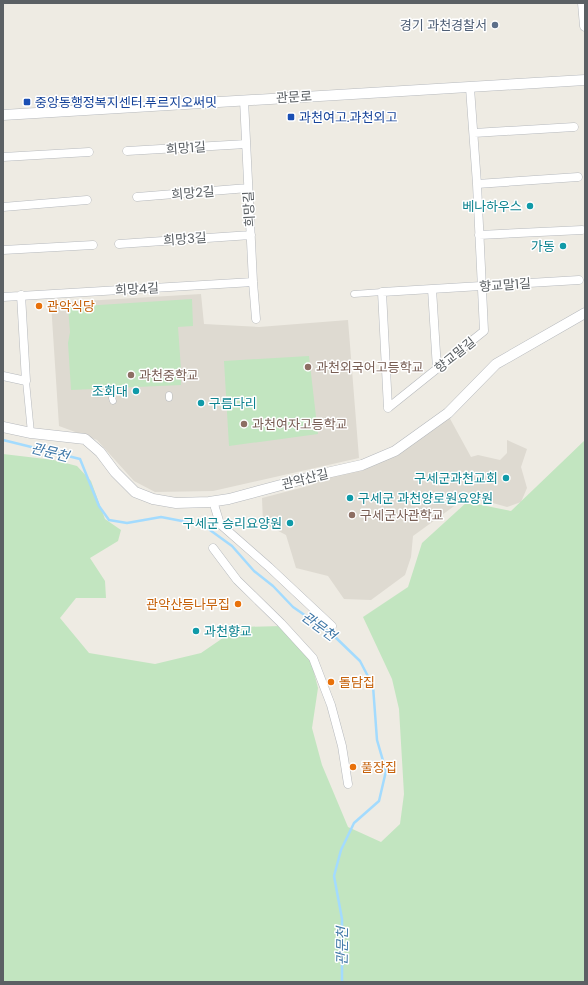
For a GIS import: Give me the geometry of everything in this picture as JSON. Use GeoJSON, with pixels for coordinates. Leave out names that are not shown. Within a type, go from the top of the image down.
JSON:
{"type":"FeatureCollection","features":[{"type":"Feature","properties":{"kind":"street"},"geometry":{"type":"LineString","coordinates":[[583,3],[585,26]]}},
{"type":"Feature","properties":{"kind":"street","name":"관문로"},"geometry":{"type":"LineString","coordinates":[[3,115],[585,80]]}},
{"type":"Feature","properties":{"kind":"street","name":"향교말길"},"geometry":{"type":"LineString","coordinates":[[382,292],[388,408],[484,330],[477,184],[470,88]]}},
{"type":"Feature","properties":{"kind":"street","name":"희망길"},"geometry":{"type":"LineString","coordinates":[[244,100],[256,319]]}},
{"type":"Feature","properties":{"kind":"street"},"geometry":{"type":"LineString","coordinates":[[474,133],[574,127]]}},
{"type":"Feature","properties":{"kind":"street","name":"희망1길"},"geometry":{"type":"LineString","coordinates":[[127,151],[246,144]]}},
{"type":"Feature","properties":{"kind":"street"},"geometry":{"type":"LineString","coordinates":[[3,157],[89,152]]}},
{"type":"Feature","properties":{"kind":"street"},"geometry":{"type":"LineString","coordinates":[[477,184],[578,177]]}},
{"type":"Feature","properties":{"kind":"street","name":"희망2길"},"geometry":{"type":"LineString","coordinates":[[137,197],[248,188]]}},
{"type":"Feature","properties":{"kind":"street"},"geometry":{"type":"LineString","coordinates":[[3,207],[87,200]]}},
{"type":"Feature","properties":{"kind":"street"},"geometry":{"type":"LineString","coordinates":[[479,235],[582,230]]}},
{"type":"Feature","properties":{"kind":"street","name":"희망3길"},"geometry":{"type":"LineString","coordinates":[[119,244],[251,235]]}},
{"type":"Feature","properties":{"kind":"street"},"geometry":{"type":"LineString","coordinates":[[3,250],[93,245]]}},
{"type":"Feature","properties":{"kind":"street","name":"향교말1길"},"geometry":{"type":"LineString","coordinates":[[354,294],[579,280]]}},
{"type":"Feature","properties":{"kind":"street","name":"희망4길"},"geometry":{"type":"LineString","coordinates":[[3,297],[253,282]]}},
{"type":"Feature","properties":{"kind":"street"},"geometry":{"type":"LineString","coordinates":[[432,289],[437,369]]}},
{"type":"Feature","properties":{"kind":"street"},"geometry":{"type":"LineString","coordinates":[[21,295],[26,382],[31,433]]}},
{"type":"Feature","properties":{"kind":"street","name":"관악산길"},"geometry":{"type":"LineString","coordinates":[[3,427],[31,433],[85,438],[100,452],[115,472],[136,492],[153,499],[176,503],[229,499],[362,465],[395,451],[448,413],[496,364],[585,313]]}},
{"type":"Feature","properties":{"kind":"street"},"geometry":{"type":"LineString","coordinates":[[3,376],[26,382]]}},
{"type":"Feature","properties":{"kind":"street"},"geometry":{"type":"LineString","coordinates":[[213,501],[220,524],[269,567],[332,626]]}},
{"type":"Feature","properties":{"kind":"street"},"geometry":{"type":"LineString","coordinates":[[213,548],[237,580],[281,623],[313,658],[331,705],[342,746],[348,784]]}},
{"type":"Feature","properties":{"kind":"shaded area"},"geometry":{"type":"Polygon","coordinates":[[[201,294],[204,324],[259,327],[348,320],[359,458],[213,491],[155,492],[134,481],[97,440],[59,426],[51,303],[201,294]]]}},
{"type":"Feature","properties":{"kind":"shaded area","name":"구세군사관학교"},"geometry":{"type":"Polygon","coordinates":[[[448,415],[471,457],[478,455],[500,460],[507,453],[507,440],[527,449],[521,467],[527,488],[521,502],[507,507],[468,496],[413,536],[411,557],[405,575],[371,600],[344,599],[328,576],[296,568],[286,535],[263,523],[262,498],[312,485],[324,476],[364,467],[448,415]]]}},
{"type":"Feature","properties":{"kind":"green space"},"geometry":{"type":"Polygon","coordinates":[[[192,299],[193,326],[178,327],[181,369],[183,369],[181,385],[71,390],[68,343],[70,332],[68,307],[192,299]]]}},
{"type":"Feature","properties":{"kind":"green space"},"geometry":{"type":"Polygon","coordinates":[[[309,356],[318,434],[229,446],[224,361],[309,356]]]}},
{"type":"Feature","properties":{"kind":"green space"},"geometry":{"type":"Polygon","coordinates":[[[585,440],[585,982],[3,982],[3,454],[54,460],[77,466],[91,481],[105,519],[121,530],[118,541],[90,558],[105,581],[106,598],[76,598],[60,618],[89,653],[155,664],[201,653],[239,627],[282,626],[309,653],[318,688],[312,728],[322,765],[348,827],[381,842],[400,824],[404,794],[399,709],[392,679],[363,617],[408,587],[422,543],[467,502],[511,511],[585,440]]]}},
{"type":"Feature","properties":{"kind":"waterway","name":"관문천"},"geometry":{"type":"LineString","coordinates":[[3,440],[80,459],[99,506],[109,520],[127,523],[161,517],[203,525],[232,546],[254,571],[273,586],[293,607],[332,634],[360,661],[373,686],[377,740],[386,771],[379,801],[354,823],[341,850],[334,876],[342,919],[342,982]]}},
{"type":"Feature","properties":{"kind":"place","name":"경기 과천경찰서"},"geometry":{"type":"Point","coordinates":[495,25]}},
{"type":"Feature","properties":{"kind":"place","name":"중앙동행정복지센터.푸르지오써밋"},"geometry":{"type":"Point","coordinates":[27,102]}},
{"type":"Feature","properties":{"kind":"place","name":"과천여고.과천외고"},"geometry":{"type":"Point","coordinates":[291,117]}},
{"type":"Feature","properties":{"kind":"place","name":"베나하우스"},"geometry":{"type":"Point","coordinates":[530,206]}},
{"type":"Feature","properties":{"kind":"place","name":"가동"},"geometry":{"type":"Point","coordinates":[563,246]}},
{"type":"Feature","properties":{"kind":"place","name":"관악식당"},"geometry":{"type":"Point","coordinates":[39,306]}},
{"type":"Feature","properties":{"kind":"place","name":"과천외국어고등학교"},"geometry":{"type":"Point","coordinates":[308,367]}},
{"type":"Feature","properties":{"kind":"place","name":"과천중학교"},"geometry":{"type":"Point","coordinates":[131,375]}},
{"type":"Feature","properties":{"kind":"place","name":"조회대"},"geometry":{"type":"Point","coordinates":[136,391]}},
{"type":"Feature","properties":{"kind":"place","name":"구름다리"},"geometry":{"type":"Point","coordinates":[201,403]}},
{"type":"Feature","properties":{"kind":"place","name":"과천여자고등학교"},"geometry":{"type":"Point","coordinates":[244,424]}},
{"type":"Feature","properties":{"kind":"place","name":"구세군과천교회"},"geometry":{"type":"Point","coordinates":[506,478]}},
{"type":"Feature","properties":{"kind":"place","name":"구세군 과천양로원요양원"},"geometry":{"type":"Point","coordinates":[350,498]}},
{"type":"Feature","properties":{"kind":"place","name":"구세군사관학교"},"geometry":{"type":"Point","coordinates":[352,515]}},
{"type":"Feature","properties":{"kind":"place","name":"구세군 승리요양원"},"geometry":{"type":"Point","coordinates":[290,523]}},
{"type":"Feature","properties":{"kind":"place","name":"관악산등나무집"},"geometry":{"type":"Point","coordinates":[238,604]}},
{"type":"Feature","properties":{"kind":"place","name":"과천향교"},"geometry":{"type":"Point","coordinates":[196,631]}},
{"type":"Feature","properties":{"kind":"place","name":"돌담집"},"geometry":{"type":"Point","coordinates":[331,682]}},
{"type":"Feature","properties":{"kind":"place","name":"풀장집"},"geometry":{"type":"Point","coordinates":[353,767]}}]}
